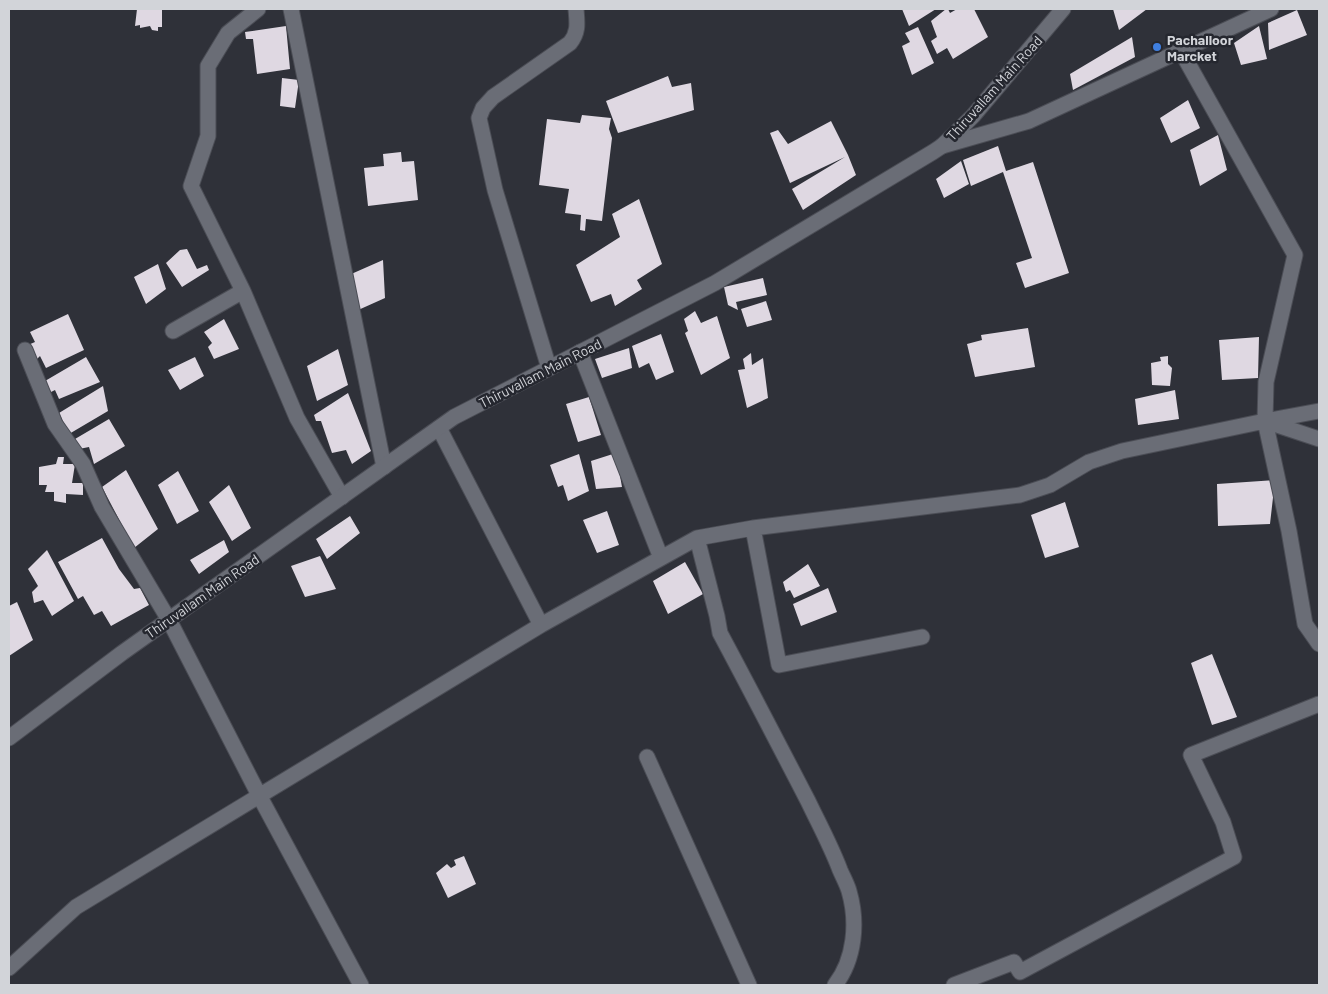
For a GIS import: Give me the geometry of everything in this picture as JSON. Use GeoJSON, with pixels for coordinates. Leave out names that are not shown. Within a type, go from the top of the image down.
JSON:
{"type":"FeatureCollection","features":[{"type":"Feature","properties":{"kind":"street"},"geometry":{"type":"LineString","coordinates":[[258,9],[228,33],[208,66],[208,136],[192,186],[243,291],[297,418],[342,496]]}},
{"type":"Feature","properties":{"kind":"street"},"geometry":{"type":"LineString","coordinates":[[292,9],[384,467]]}},
{"type":"Feature","properties":{"kind":"street"},"geometry":{"type":"LineString","coordinates":[[549,368],[496,190],[479,118],[483,108],[492,97],[570,43],[578,29],[576,9]]}},
{"type":"Feature","properties":{"kind":"street","name":"Thiruvallam Main Road"},"geometry":{"type":"LineString","coordinates":[[10,733],[454,417],[714,282],[942,146],[973,116],[1063,9]]}},
{"type":"Feature","properties":{"kind":"street"},"geometry":{"type":"LineString","coordinates":[[942,146],[1030,121],[1271,9]]}},
{"type":"Feature","properties":{"kind":"street"},"geometry":{"type":"LineString","coordinates":[[1181,51],[1295,255],[1266,382],[1265,421],[1289,531],[1305,624],[1319,644]]}},
{"type":"Feature","properties":{"kind":"street"},"geometry":{"type":"LineString","coordinates":[[173,331],[243,291]]}},
{"type":"Feature","properties":{"kind":"street"},"geometry":{"type":"LineString","coordinates":[[24,350],[55,424],[83,464],[102,507],[169,620],[260,797],[361,985]]}},
{"type":"Feature","properties":{"kind":"street"},"geometry":{"type":"LineString","coordinates":[[580,352],[661,558]]}},
{"type":"Feature","properties":{"kind":"street"},"geometry":{"type":"LineString","coordinates":[[9,968],[76,907],[541,625],[697,538],[753,528],[1020,495],[1050,484],[1089,462],[1122,451],[1319,411]]}},
{"type":"Feature","properties":{"kind":"street"},"geometry":{"type":"LineString","coordinates":[[1265,421],[1319,439]]}},
{"type":"Feature","properties":{"kind":"street"},"geometry":{"type":"LineString","coordinates":[[439,428],[541,625]]}},
{"type":"Feature","properties":{"kind":"street"},"geometry":{"type":"LineString","coordinates":[[753,528],[779,665],[922,637]]}},
{"type":"Feature","properties":{"kind":"street"},"geometry":{"type":"LineString","coordinates":[[697,538],[720,633],[832,849],[849,891],[853,918],[853,940],[848,960],[835,985]]}},
{"type":"Feature","properties":{"kind":"street"},"geometry":{"type":"LineString","coordinates":[[962,984],[1014,962],[1020,972],[1234,857],[1223,822],[1191,755],[1319,704]]}},
{"type":"Feature","properties":{"kind":"street"},"geometry":{"type":"LineString","coordinates":[[647,757],[749,985]]}},
{"type":"Feature","properties":{"kind":"building"},"geometry":{"type":"Polygon","coordinates":[[[137,9],[162,9],[162,27],[158,27],[158,31],[152,30],[150,26],[140,28],[140,25],[135,26],[137,9]]]}},
{"type":"Feature","properties":{"kind":"building"},"geometry":{"type":"Polygon","coordinates":[[[902,9],[936,9],[909,26],[902,9]]]}},
{"type":"Feature","properties":{"kind":"building"},"geometry":{"type":"Polygon","coordinates":[[[946,9],[950,13],[957,9],[974,9],[988,37],[953,59],[947,48],[937,54],[931,41],[937,37],[931,21],[946,9]]]}},
{"type":"Feature","properties":{"kind":"building"},"geometry":{"type":"Polygon","coordinates":[[[1113,9],[1147,9],[1119,30],[1113,9]]]}},
{"type":"Feature","properties":{"kind":"building"},"geometry":{"type":"Polygon","coordinates":[[[1297,10],[1307,35],[1269,50],[1268,23],[1297,10]]]}},
{"type":"Feature","properties":{"kind":"building"},"geometry":{"type":"Polygon","coordinates":[[[286,26],[290,69],[257,74],[253,39],[246,39],[245,32],[286,26]]]}},
{"type":"Feature","properties":{"kind":"building"},"geometry":{"type":"Polygon","coordinates":[[[1259,26],[1267,59],[1241,65],[1234,43],[1259,26]]]}},
{"type":"Feature","properties":{"kind":"building"},"geometry":{"type":"Polygon","coordinates":[[[918,27],[934,63],[912,75],[902,46],[910,42],[905,33],[918,27]]]}},
{"type":"Feature","properties":{"kind":"building"},"geometry":{"type":"Polygon","coordinates":[[[1132,37],[1135,57],[1073,90],[1070,74],[1132,37]]]}},
{"type":"Feature","properties":{"kind":"building"},"geometry":{"type":"Polygon","coordinates":[[[668,76],[672,87],[691,83],[694,110],[618,133],[606,101],[668,76]]]}},
{"type":"Feature","properties":{"kind":"building"},"geometry":{"type":"Polygon","coordinates":[[[282,78],[299,80],[295,108],[280,106],[282,78]]]}},
{"type":"Feature","properties":{"kind":"building"},"geometry":{"type":"Polygon","coordinates":[[[1188,100],[1200,128],[1171,143],[1160,118],[1188,100]]]}},
{"type":"Feature","properties":{"kind":"building"},"geometry":{"type":"Polygon","coordinates":[[[582,115],[611,118],[609,129],[612,138],[602,221],[586,219],[585,231],[580,230],[581,215],[565,213],[569,189],[539,185],[547,119],[580,123],[582,115]]]}},
{"type":"Feature","properties":{"kind":"building"},"geometry":{"type":"Polygon","coordinates":[[[831,121],[856,175],[803,210],[792,189],[845,157],[790,183],[770,133],[778,130],[788,144],[831,121]]]}},
{"type":"Feature","properties":{"kind":"building"},"geometry":{"type":"Polygon","coordinates":[[[1218,135],[1227,170],[1200,186],[1190,150],[1218,135]]]}},
{"type":"Feature","properties":{"kind":"building"},"geometry":{"type":"Polygon","coordinates":[[[998,146],[1006,171],[1033,162],[1069,273],[1025,288],[1016,263],[1032,258],[1003,172],[971,186],[963,160],[998,146]]]}},
{"type":"Feature","properties":{"kind":"building"},"geometry":{"type":"Polygon","coordinates":[[[401,152],[402,162],[414,161],[418,200],[368,206],[364,168],[384,166],[383,154],[401,152]]]}},
{"type":"Feature","properties":{"kind":"building"},"geometry":{"type":"Polygon","coordinates":[[[961,161],[969,184],[944,198],[936,179],[961,161]]]}},
{"type":"Feature","properties":{"kind":"building"},"geometry":{"type":"Polygon","coordinates":[[[639,199],[662,264],[637,280],[642,289],[615,306],[611,294],[591,302],[576,265],[620,237],[612,214],[639,199]]]}},
{"type":"Feature","properties":{"kind":"building"},"geometry":{"type":"Polygon","coordinates":[[[187,249],[197,269],[207,265],[209,270],[182,287],[166,263],[180,250],[187,249]]]}},
{"type":"Feature","properties":{"kind":"building"},"geometry":{"type":"Polygon","coordinates":[[[383,260],[385,298],[356,311],[349,275],[383,260]]]}},
{"type":"Feature","properties":{"kind":"building"},"geometry":{"type":"Polygon","coordinates":[[[158,264],[166,289],[146,304],[134,277],[158,264]]]}},
{"type":"Feature","properties":{"kind":"building"},"geometry":{"type":"Polygon","coordinates":[[[763,278],[767,295],[736,302],[738,310],[728,305],[724,287],[763,278]]]}},
{"type":"Feature","properties":{"kind":"building"},"geometry":{"type":"Polygon","coordinates":[[[766,301],[772,320],[747,327],[741,309],[766,301]]]}},
{"type":"Feature","properties":{"kind":"building"},"geometry":{"type":"Polygon","coordinates":[[[695,311],[701,323],[717,316],[730,358],[701,375],[685,333],[688,331],[684,319],[695,311]]]}},
{"type":"Feature","properties":{"kind":"building"},"geometry":{"type":"Polygon","coordinates":[[[68,314],[84,350],[46,368],[40,356],[36,360],[28,345],[35,342],[30,332],[68,314]]]}},
{"type":"Feature","properties":{"kind":"building"},"geometry":{"type":"Polygon","coordinates":[[[224,319],[239,349],[214,359],[208,347],[212,343],[204,332],[224,319]]]}},
{"type":"Feature","properties":{"kind":"building"},"geometry":{"type":"Polygon","coordinates":[[[1028,328],[1035,367],[975,377],[967,344],[982,340],[981,335],[1028,328]]]}},
{"type":"Feature","properties":{"kind":"building"},"geometry":{"type":"Polygon","coordinates":[[[661,334],[674,372],[656,380],[649,363],[639,368],[632,346],[661,334]]]}},
{"type":"Feature","properties":{"kind":"building"},"geometry":{"type":"Polygon","coordinates":[[[1259,337],[1258,378],[1222,380],[1219,340],[1259,337]]]}},
{"type":"Feature","properties":{"kind":"building"},"geometry":{"type":"Polygon","coordinates":[[[629,348],[632,368],[602,378],[595,359],[629,348]]]}},
{"type":"Feature","properties":{"kind":"building"},"geometry":{"type":"Polygon","coordinates":[[[338,349],[348,385],[317,401],[307,366],[338,349]]]}},
{"type":"Feature","properties":{"kind":"building"},"geometry":{"type":"Polygon","coordinates":[[[751,353],[752,365],[763,358],[768,398],[747,408],[738,370],[745,369],[743,359],[751,353]]]}},
{"type":"Feature","properties":{"kind":"building"},"geometry":{"type":"Polygon","coordinates":[[[1168,356],[1168,364],[1172,368],[1170,386],[1152,385],[1151,363],[1161,361],[1160,357],[1168,356]]]}},
{"type":"Feature","properties":{"kind":"building"},"geometry":{"type":"Polygon","coordinates":[[[86,357],[100,382],[59,399],[55,390],[51,392],[45,381],[86,357]]]}},
{"type":"Feature","properties":{"kind":"building"},"geometry":{"type":"Polygon","coordinates":[[[195,357],[204,376],[180,390],[168,370],[195,357]]]}},
{"type":"Feature","properties":{"kind":"building"},"geometry":{"type":"Polygon","coordinates":[[[103,386],[108,411],[69,434],[59,413],[103,386]]]}},
{"type":"Feature","properties":{"kind":"building"},"geometry":{"type":"Polygon","coordinates":[[[1175,390],[1179,419],[1138,425],[1135,399],[1175,390]]]}},
{"type":"Feature","properties":{"kind":"building"},"geometry":{"type":"Polygon","coordinates":[[[348,393],[371,451],[352,464],[346,450],[332,453],[321,421],[316,421],[314,415],[348,393]]]}},
{"type":"Feature","properties":{"kind":"building"},"geometry":{"type":"Polygon","coordinates":[[[589,397],[601,435],[578,442],[566,404],[589,397]]]}},
{"type":"Feature","properties":{"kind":"building"},"geometry":{"type":"Polygon","coordinates":[[[109,419],[125,446],[94,464],[89,447],[79,449],[75,439],[109,419]]]}},
{"type":"Feature","properties":{"kind":"building"},"geometry":{"type":"Polygon","coordinates":[[[616,453],[622,487],[596,489],[591,461],[616,453]]]}},
{"type":"Feature","properties":{"kind":"building"},"geometry":{"type":"Polygon","coordinates":[[[579,454],[589,491],[568,501],[563,485],[558,487],[550,465],[579,454]]]}},
{"type":"Feature","properties":{"kind":"building"},"geometry":{"type":"Polygon","coordinates":[[[58,457],[64,457],[63,464],[75,464],[72,483],[83,483],[83,495],[66,494],[66,503],[54,501],[54,492],[45,492],[47,485],[39,485],[39,467],[56,464],[58,457]]]}},
{"type":"Feature","properties":{"kind":"building"},"geometry":{"type":"Polygon","coordinates":[[[126,470],[158,529],[134,548],[102,487],[126,470]]]}},
{"type":"Feature","properties":{"kind":"building"},"geometry":{"type":"Polygon","coordinates":[[[178,471],[199,511],[177,524],[158,485],[178,471]]]}},
{"type":"Feature","properties":{"kind":"building"},"geometry":{"type":"Polygon","coordinates":[[[1275,480],[1270,524],[1218,526],[1217,484],[1275,480]]]}},
{"type":"Feature","properties":{"kind":"building"},"geometry":{"type":"Polygon","coordinates":[[[229,485],[251,528],[232,541],[209,502],[229,485]]]}},
{"type":"Feature","properties":{"kind":"building"},"geometry":{"type":"Polygon","coordinates":[[[1065,502],[1079,547],[1045,558],[1031,515],[1065,502]]]}},
{"type":"Feature","properties":{"kind":"building"},"geometry":{"type":"Polygon","coordinates":[[[607,511],[619,545],[597,553],[583,520],[607,511]]]}},
{"type":"Feature","properties":{"kind":"building"},"geometry":{"type":"Polygon","coordinates":[[[350,516],[360,533],[327,559],[316,539],[350,516]]]}},
{"type":"Feature","properties":{"kind":"building"},"geometry":{"type":"Polygon","coordinates":[[[102,538],[119,569],[134,589],[140,588],[149,605],[111,626],[102,611],[94,615],[83,596],[78,599],[58,562],[102,538]]]}},
{"type":"Feature","properties":{"kind":"building"},"geometry":{"type":"Polygon","coordinates":[[[224,540],[229,552],[199,574],[190,560],[224,540]]]}},
{"type":"Feature","properties":{"kind":"building"},"geometry":{"type":"Polygon","coordinates":[[[47,550],[74,601],[52,616],[43,600],[34,603],[32,592],[38,586],[28,569],[47,550]]]}},
{"type":"Feature","properties":{"kind":"building"},"geometry":{"type":"Polygon","coordinates":[[[320,556],[336,589],[305,597],[291,566],[320,556]]]}},
{"type":"Feature","properties":{"kind":"building"},"geometry":{"type":"Polygon","coordinates":[[[685,562],[703,594],[668,614],[653,581],[685,562]]]}},
{"type":"Feature","properties":{"kind":"building"},"geometry":{"type":"Polygon","coordinates":[[[808,564],[820,586],[794,598],[790,590],[786,592],[783,582],[808,564]]]}},
{"type":"Feature","properties":{"kind":"building"},"geometry":{"type":"Polygon","coordinates":[[[828,588],[837,612],[801,626],[793,604],[828,588]]]}},
{"type":"Feature","properties":{"kind":"building"},"geometry":{"type":"Polygon","coordinates":[[[17,602],[33,640],[9,656],[9,606],[17,602]]]}},
{"type":"Feature","properties":{"kind":"building"},"geometry":{"type":"Polygon","coordinates":[[[1212,654],[1237,717],[1212,725],[1191,663],[1212,654]]]}},
{"type":"Feature","properties":{"kind":"building"},"geometry":{"type":"Polygon","coordinates":[[[464,856],[476,884],[448,898],[436,873],[447,864],[451,868],[456,865],[454,860],[464,856]]]}},
{"type":"Feature","properties":{"kind":"place","name":"Pachalloor Marcket"},"geometry":{"type":"Point","coordinates":[1157,47]}}]}
